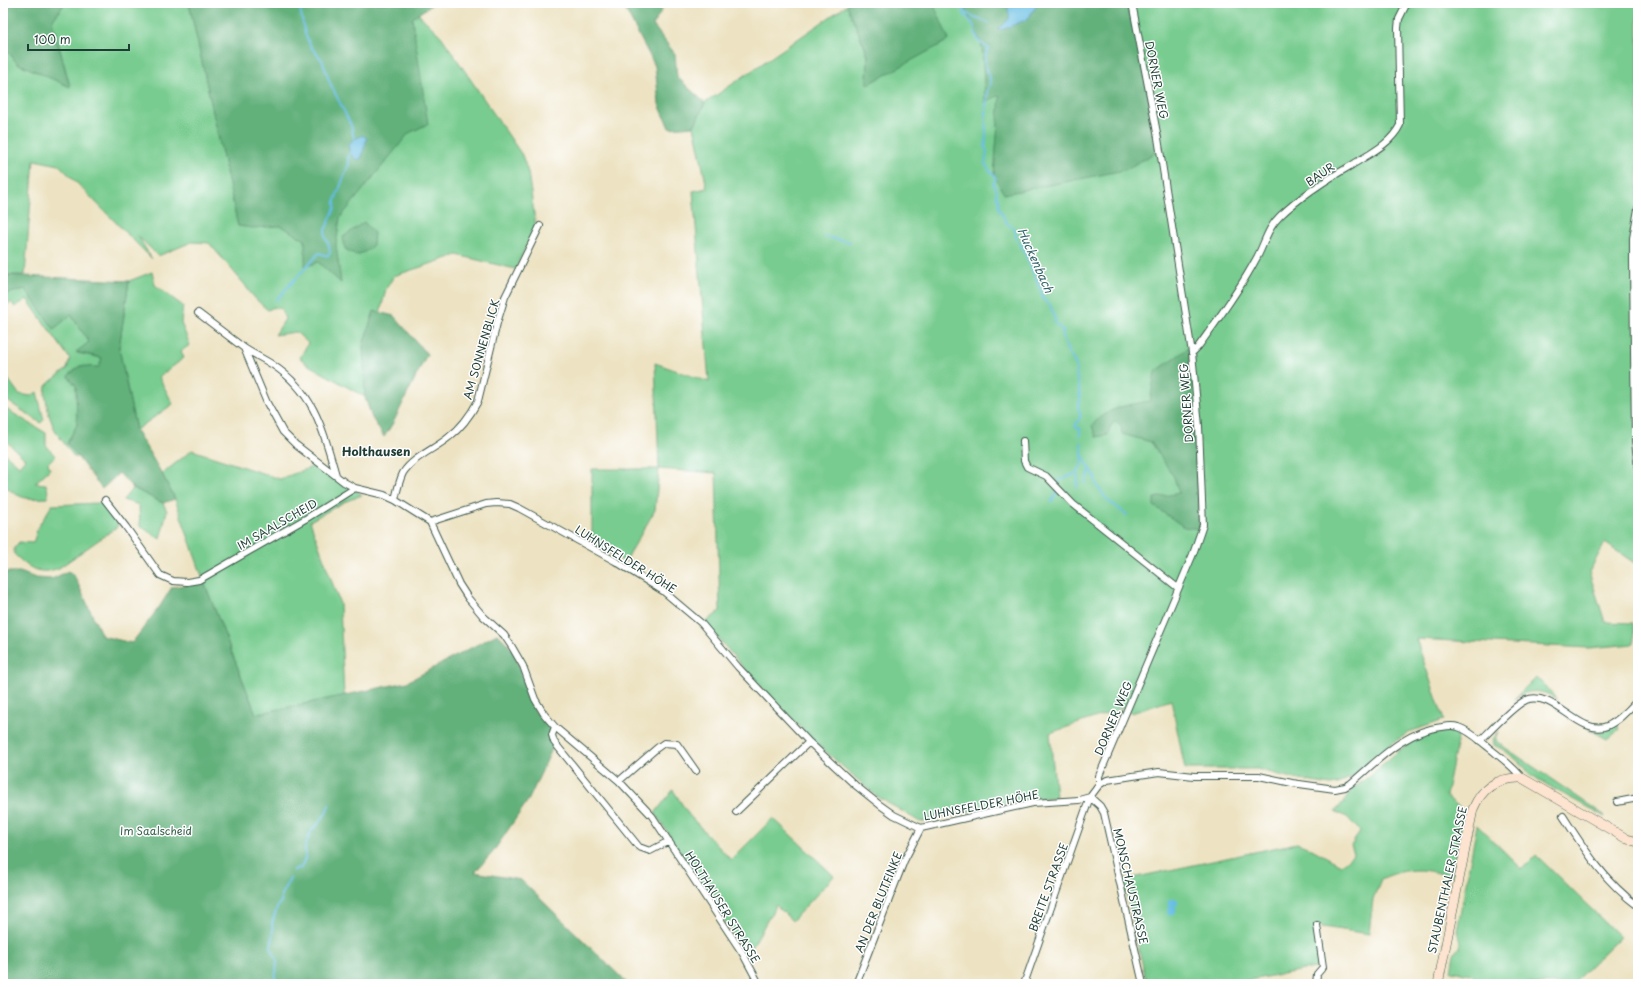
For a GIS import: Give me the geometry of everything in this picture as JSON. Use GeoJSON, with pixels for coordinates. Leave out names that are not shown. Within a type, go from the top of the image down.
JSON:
{"type":"FeatureCollection","features":[{"type":"Feature","properties":{"kind":"main road"},"geometry":{"type":"LineString","coordinates":[[1522,778],[1627,839],[1638,842]]}},
{"type":"Feature","properties":{"kind":"main road","name":"STAUBENTHALER STRASSE"},"geometry":{"type":"LineString","coordinates":[[1438,984],[1472,809],[1479,796],[1492,784],[1501,779],[1522,778]]}},
{"type":"Feature","properties":{"kind":"street","name":"DORNER WEG"},"geometry":{"type":"LineString","coordinates":[[1099,785],[1099,776],[1201,533],[1203,525],[1198,426],[1192,352],[1158,138],[1132,3]]}},
{"type":"Feature","properties":{"kind":"street","name":"BAUR"},"geometry":{"type":"LineString","coordinates":[[1192,352],[1198,347],[1246,276],[1256,260],[1269,230],[1278,217],[1320,186],[1374,151],[1396,134],[1400,125],[1398,28],[1399,19],[1407,3]]}},
{"type":"Feature","properties":{"kind":"street"},"geometry":{"type":"LineString","coordinates":[[1638,209],[1633,238],[1633,261],[1635,441],[1638,469]]}},
{"type":"Feature","properties":{"kind":"street","name":"AM SONNENBLICK"},"geometry":{"type":"LineString","coordinates":[[395,500],[404,473],[412,463],[450,437],[474,407],[479,394],[496,323],[505,298],[540,226]]}},
{"type":"Feature","properties":{"kind":"street"},"geometry":{"type":"LineString","coordinates":[[198,313],[244,348],[273,364],[300,389],[314,410],[323,428],[336,475]]}},
{"type":"Feature","properties":{"kind":"street"},"geometry":{"type":"LineString","coordinates":[[244,348],[267,403],[283,432],[296,445],[355,488],[384,495],[395,500],[430,522]]}},
{"type":"Feature","properties":{"kind":"street"},"geometry":{"type":"LineString","coordinates":[[1023,441],[1025,465],[1033,471],[1046,476],[1073,504],[1178,588]]}},
{"type":"Feature","properties":{"kind":"street","name":"IM SAALSCHEID"},"geometry":{"type":"LineString","coordinates":[[105,500],[160,575],[173,581],[187,582],[199,580],[307,518],[355,488]]}},
{"type":"Feature","properties":{"kind":"street","name":"LUHNSFELDER HÖHE"},"geometry":{"type":"LineString","coordinates":[[430,522],[486,504],[510,504],[597,550],[663,591],[701,623],[738,667],[809,742],[855,785],[894,815],[922,828],[1033,803],[1079,800],[1090,797]]}},
{"type":"Feature","properties":{"kind":"street","name":"HOLTHAUSER STRASSE"},"geometry":{"type":"LineString","coordinates":[[430,522],[459,584],[483,616],[504,635],[523,666],[535,699],[555,728],[619,781],[652,816],[743,954],[759,984]]}},
{"type":"Feature","properties":{"kind":"street"},"geometry":{"type":"LineString","coordinates":[[1480,741],[1520,704],[1533,698],[1546,701],[1586,725],[1596,728],[1603,728],[1613,723],[1638,700]]}},
{"type":"Feature","properties":{"kind":"street"},"geometry":{"type":"LineString","coordinates":[[1099,785],[1107,780],[1160,772],[1194,776],[1259,776],[1292,783],[1335,789],[1345,787],[1350,784],[1400,743],[1419,733],[1436,727],[1458,727],[1480,741],[1515,769],[1522,778]]}},
{"type":"Feature","properties":{"kind":"street","name":"HOLTHAUSER STRASSE"},"geometry":{"type":"LineString","coordinates":[[555,728],[552,735],[554,742],[639,847],[650,851],[669,841]]}},
{"type":"Feature","properties":{"kind":"street"},"geometry":{"type":"LineString","coordinates":[[736,812],[809,742]]}},
{"type":"Feature","properties":{"kind":"street"},"geometry":{"type":"LineString","coordinates":[[619,781],[664,743],[677,744],[696,771]]}},
{"type":"Feature","properties":{"kind":"street","name":"BREITE STRASSE"},"geometry":{"type":"LineString","coordinates":[[1024,984],[1090,797],[1099,785]]}},
{"type":"Feature","properties":{"kind":"street","name":"MONSCHAUSTRASSE"},"geometry":{"type":"LineString","coordinates":[[1090,797],[1100,806],[1104,813],[1143,984]]}},
{"type":"Feature","properties":{"kind":"street"},"geometry":{"type":"LineString","coordinates":[[1617,802],[1638,798]]}},
{"type":"Feature","properties":{"kind":"street"},"geometry":{"type":"LineString","coordinates":[[1563,816],[1603,874],[1614,886],[1638,906]]}},
{"type":"Feature","properties":{"kind":"street","name":"AN DER BLUTFINKE"},"geometry":{"type":"LineString","coordinates":[[856,984],[904,861],[922,828]]}},
{"type":"Feature","properties":{"kind":"street"},"geometry":{"type":"LineString","coordinates":[[1316,984],[1316,974],[1323,967],[1317,925]]}},
{"type":"Feature","properties":{"kind":"green space"},"geometry":{"type":"Polygon","coordinates":[[[3,3],[65,3],[52,21],[70,87],[17,63],[3,45],[3,3]]]}},
{"type":"Feature","properties":{"kind":"green space"},"geometry":{"type":"Polygon","coordinates":[[[65,3],[189,3],[238,225],[412,8],[441,36],[522,155],[528,172],[536,227],[515,269],[457,255],[394,276],[386,289],[372,346],[365,397],[305,363],[300,358],[308,343],[296,332],[275,335],[285,319],[281,309],[274,307],[268,310],[262,305],[209,243],[192,242],[158,256],[138,236],[152,259],[59,165],[34,160],[25,275],[3,275],[3,45],[17,63],[70,86],[52,21],[65,3]]]}},
{"type":"Feature","properties":{"kind":"green space"},"geometry":{"type":"Polygon","coordinates":[[[189,3],[434,3],[412,18],[428,124],[409,133],[340,218],[336,245],[341,283],[318,262],[305,267],[305,240],[281,226],[252,228],[238,226],[189,3]]]}},
{"type":"Feature","properties":{"kind":"green space"},"geometry":{"type":"Polygon","coordinates":[[[622,3],[666,3],[653,25],[675,54],[677,77],[705,103],[694,126],[669,128],[659,104],[655,66],[622,3]]]}},
{"type":"Feature","properties":{"kind":"green space"},"geometry":{"type":"Polygon","coordinates":[[[849,3],[933,3],[949,40],[867,85],[868,55],[847,5],[849,3]]]}},
{"type":"Feature","properties":{"kind":"green space"},"geometry":{"type":"Polygon","coordinates":[[[860,3],[1638,3],[1638,563],[1636,564],[1605,543],[1589,572],[1605,622],[1633,623],[1634,644],[1588,648],[1416,639],[1444,720],[1412,731],[1392,743],[1355,775],[1338,784],[1331,785],[1299,780],[1257,769],[1185,769],[1171,700],[1132,713],[1123,708],[1050,733],[1056,797],[1019,800],[920,822],[875,795],[815,742],[760,687],[705,623],[720,611],[716,473],[659,469],[655,363],[709,382],[693,191],[707,188],[694,126],[705,103],[847,5],[868,55],[867,84],[873,81],[860,3]]]}},
{"type":"Feature","properties":{"kind":"green space"},"geometry":{"type":"Polygon","coordinates":[[[963,3],[1132,3],[1158,151],[1125,170],[1004,194],[994,175],[1000,95],[985,102],[982,46],[963,3]]]}},
{"type":"Feature","properties":{"kind":"green space"},"geometry":{"type":"Polygon","coordinates":[[[364,222],[374,233],[373,245],[365,252],[356,255],[345,249],[343,237],[364,222]]]}},
{"type":"Feature","properties":{"kind":"green space"},"geometry":{"type":"Polygon","coordinates":[[[152,272],[155,285],[183,306],[181,323],[190,345],[181,351],[184,358],[159,377],[173,404],[136,430],[119,348],[129,281],[152,272]]]}},
{"type":"Feature","properties":{"kind":"green space"},"geometry":{"type":"Polygon","coordinates":[[[3,275],[129,281],[119,348],[136,430],[175,499],[163,503],[133,488],[119,473],[102,489],[67,443],[77,425],[76,386],[68,376],[80,366],[99,367],[102,358],[76,352],[89,342],[71,315],[54,329],[25,289],[3,295],[3,275]]]}},
{"type":"Feature","properties":{"kind":"green space"},"geometry":{"type":"Polygon","coordinates":[[[25,289],[54,328],[71,315],[90,342],[77,353],[102,358],[99,368],[80,366],[68,376],[76,386],[77,425],[67,443],[77,456],[75,458],[55,431],[49,415],[45,394],[46,386],[67,369],[70,359],[27,299],[15,307],[11,302],[3,308],[3,295],[25,289]]]}},
{"type":"Feature","properties":{"kind":"green space"},"geometry":{"type":"Polygon","coordinates":[[[374,311],[394,316],[427,354],[393,423],[384,437],[372,418],[365,397],[363,345],[374,311]]]}},
{"type":"Feature","properties":{"kind":"green space"},"geometry":{"type":"Polygon","coordinates":[[[1190,347],[1199,529],[1184,527],[1154,506],[1154,498],[1179,493],[1174,477],[1151,442],[1122,434],[1121,426],[1116,421],[1111,425],[1108,435],[1096,437],[1092,426],[1111,411],[1150,401],[1155,372],[1190,347]]]}},
{"type":"Feature","properties":{"kind":"green space"},"geometry":{"type":"Polygon","coordinates":[[[3,372],[19,394],[31,396],[37,392],[44,420],[41,423],[3,398],[3,372]]]}},
{"type":"Feature","properties":{"kind":"green space"},"geometry":{"type":"Polygon","coordinates":[[[3,409],[6,409],[46,433],[46,445],[55,456],[48,463],[50,469],[35,483],[46,484],[48,492],[47,498],[24,498],[15,494],[3,485],[3,452],[19,466],[25,459],[7,442],[3,443],[3,409]]]}},
{"type":"Feature","properties":{"kind":"green space"},"geometry":{"type":"Polygon","coordinates":[[[192,450],[280,479],[317,465],[362,495],[344,502],[310,521],[340,604],[344,696],[256,714],[204,582],[175,499],[162,474],[192,450]]]}},
{"type":"Feature","properties":{"kind":"green space"},"geometry":{"type":"Polygon","coordinates":[[[592,469],[659,469],[655,510],[625,562],[592,544],[592,469]]]}},
{"type":"Feature","properties":{"kind":"green space"},"geometry":{"type":"Polygon","coordinates":[[[133,488],[163,503],[167,511],[160,539],[140,526],[139,505],[123,500],[133,488]]]}},
{"type":"Feature","properties":{"kind":"green space"},"geometry":{"type":"Polygon","coordinates":[[[100,503],[109,509],[113,514],[118,523],[117,527],[59,568],[39,571],[29,567],[14,554],[14,548],[19,542],[33,543],[38,527],[52,505],[100,503]]]}},
{"type":"Feature","properties":{"kind":"green space","name":"Im Saalscheid"},"geometry":{"type":"Polygon","coordinates":[[[68,571],[74,575],[102,636],[132,643],[160,606],[172,587],[204,582],[256,714],[407,682],[497,634],[505,641],[516,659],[533,708],[550,727],[550,738],[553,747],[529,799],[493,852],[475,872],[521,880],[628,984],[3,984],[3,572],[20,572],[36,578],[52,579],[68,571]]]}},
{"type":"Feature","properties":{"kind":"green space"},"geometry":{"type":"Polygon","coordinates":[[[1536,677],[1558,699],[1541,692],[1530,692],[1520,695],[1514,699],[1536,677]]]}},
{"type":"Feature","properties":{"kind":"green space"},"geometry":{"type":"Polygon","coordinates":[[[1617,724],[1619,729],[1607,739],[1587,728],[1602,730],[1617,724]]]}},
{"type":"Feature","properties":{"kind":"green space"},"geometry":{"type":"Polygon","coordinates":[[[1451,731],[1459,732],[1446,796],[1465,812],[1452,877],[1433,872],[1416,870],[1399,872],[1381,879],[1373,899],[1369,934],[1316,926],[1320,967],[1228,984],[1147,984],[1123,880],[1297,843],[1310,848],[1341,865],[1354,854],[1351,846],[1360,831],[1347,817],[1335,812],[1352,789],[1408,744],[1434,733],[1451,731]]]}},
{"type":"Feature","properties":{"kind":"green space"},"geometry":{"type":"Polygon","coordinates":[[[1499,731],[1496,739],[1497,742],[1605,817],[1542,782],[1529,773],[1522,764],[1504,750],[1494,745],[1493,739],[1499,731]]]}},
{"type":"Feature","properties":{"kind":"green space"},"geometry":{"type":"Polygon","coordinates":[[[673,790],[689,815],[731,860],[773,818],[834,876],[792,921],[776,905],[747,956],[655,813],[673,790]]]}},
{"type":"Feature","properties":{"kind":"green space"},"geometry":{"type":"Polygon","coordinates":[[[1477,825],[1522,869],[1536,855],[1620,937],[1572,984],[1481,984],[1471,974],[1451,971],[1454,954],[1460,943],[1457,930],[1477,825]]]}},
{"type":"Feature","properties":{"kind":"water"},"geometry":{"type":"Polygon","coordinates":[[[1008,3],[1038,3],[1026,20],[1001,30],[997,28],[1002,26],[1009,19],[1008,3]]]}},
{"type":"Feature","properties":{"kind":"water"},"geometry":{"type":"Polygon","coordinates":[[[362,135],[367,138],[362,158],[356,160],[350,153],[348,145],[362,135]]]}},
{"type":"Feature","properties":{"kind":"waterway"},"geometry":{"type":"LineString","coordinates":[[297,3],[300,9],[305,34],[311,47],[322,60],[330,83],[351,125],[354,139]]}},
{"type":"Feature","properties":{"kind":"waterway","name":"Huckenbach"},"geometry":{"type":"LineString","coordinates":[[958,3],[964,11],[964,14],[973,24],[978,41],[988,48],[985,63],[991,83],[987,90],[985,148],[987,151],[985,164],[996,179],[993,183],[997,191],[996,195],[998,198],[999,210],[1005,221],[1015,230],[1016,238],[1023,249],[1040,288],[1043,299],[1050,305],[1055,323],[1063,331],[1062,337],[1067,350],[1076,365],[1080,398],[1078,408],[1080,415],[1075,425],[1077,428],[1080,428],[1080,436]]}},
{"type":"Feature","properties":{"kind":"waterway"},"geometry":{"type":"LineString","coordinates":[[964,11],[973,17],[989,23]]}},
{"type":"Feature","properties":{"kind":"waterway"},"geometry":{"type":"LineString","coordinates":[[276,300],[319,253],[328,256],[330,253],[329,245],[325,237],[325,230],[335,208],[335,200],[349,164],[348,158],[350,153]]}},
{"type":"Feature","properties":{"kind":"waterway"},"geometry":{"type":"LineString","coordinates":[[825,237],[850,242]]}},
{"type":"Feature","properties":{"kind":"waterway","name":"Huckenbach"},"geometry":{"type":"LineString","coordinates":[[1059,482],[1063,478],[1069,477],[1079,470],[1083,457],[1081,442]]}},
{"type":"Feature","properties":{"kind":"waterway"},"geometry":{"type":"LineString","coordinates":[[1083,456],[1095,477],[1096,484],[1107,500],[1127,515]]}},
{"type":"Feature","properties":{"kind":"waterway"},"geometry":{"type":"LineString","coordinates":[[1085,484],[1090,470]]}},
{"type":"Feature","properties":{"kind":"waterway"},"geometry":{"type":"LineString","coordinates":[[1077,487],[1078,471]]}},
{"type":"Feature","properties":{"kind":"waterway","name":"Huckenbach"},"geometry":{"type":"LineString","coordinates":[[1052,502],[1056,493]]}},
{"type":"Feature","properties":{"kind":"waterway"},"geometry":{"type":"LineString","coordinates":[[293,871],[301,868],[306,856],[305,847],[311,831],[326,813],[329,805]]}},
{"type":"Feature","properties":{"kind":"waterway"},"geometry":{"type":"LineString","coordinates":[[275,984],[277,960],[271,949],[273,929],[272,923],[278,905],[281,902],[281,895],[290,878]]}},
{"type":"Feature","properties":{"kind":"waterway"},"geometry":{"type":"LineString","coordinates":[[1171,912],[1173,911],[1171,903],[1175,902]]}},
{"type":"Feature","properties":{"kind":"district","name":"Holthausen"},"geometry":{"type":"Point","coordinates":[376,451]}}]}
